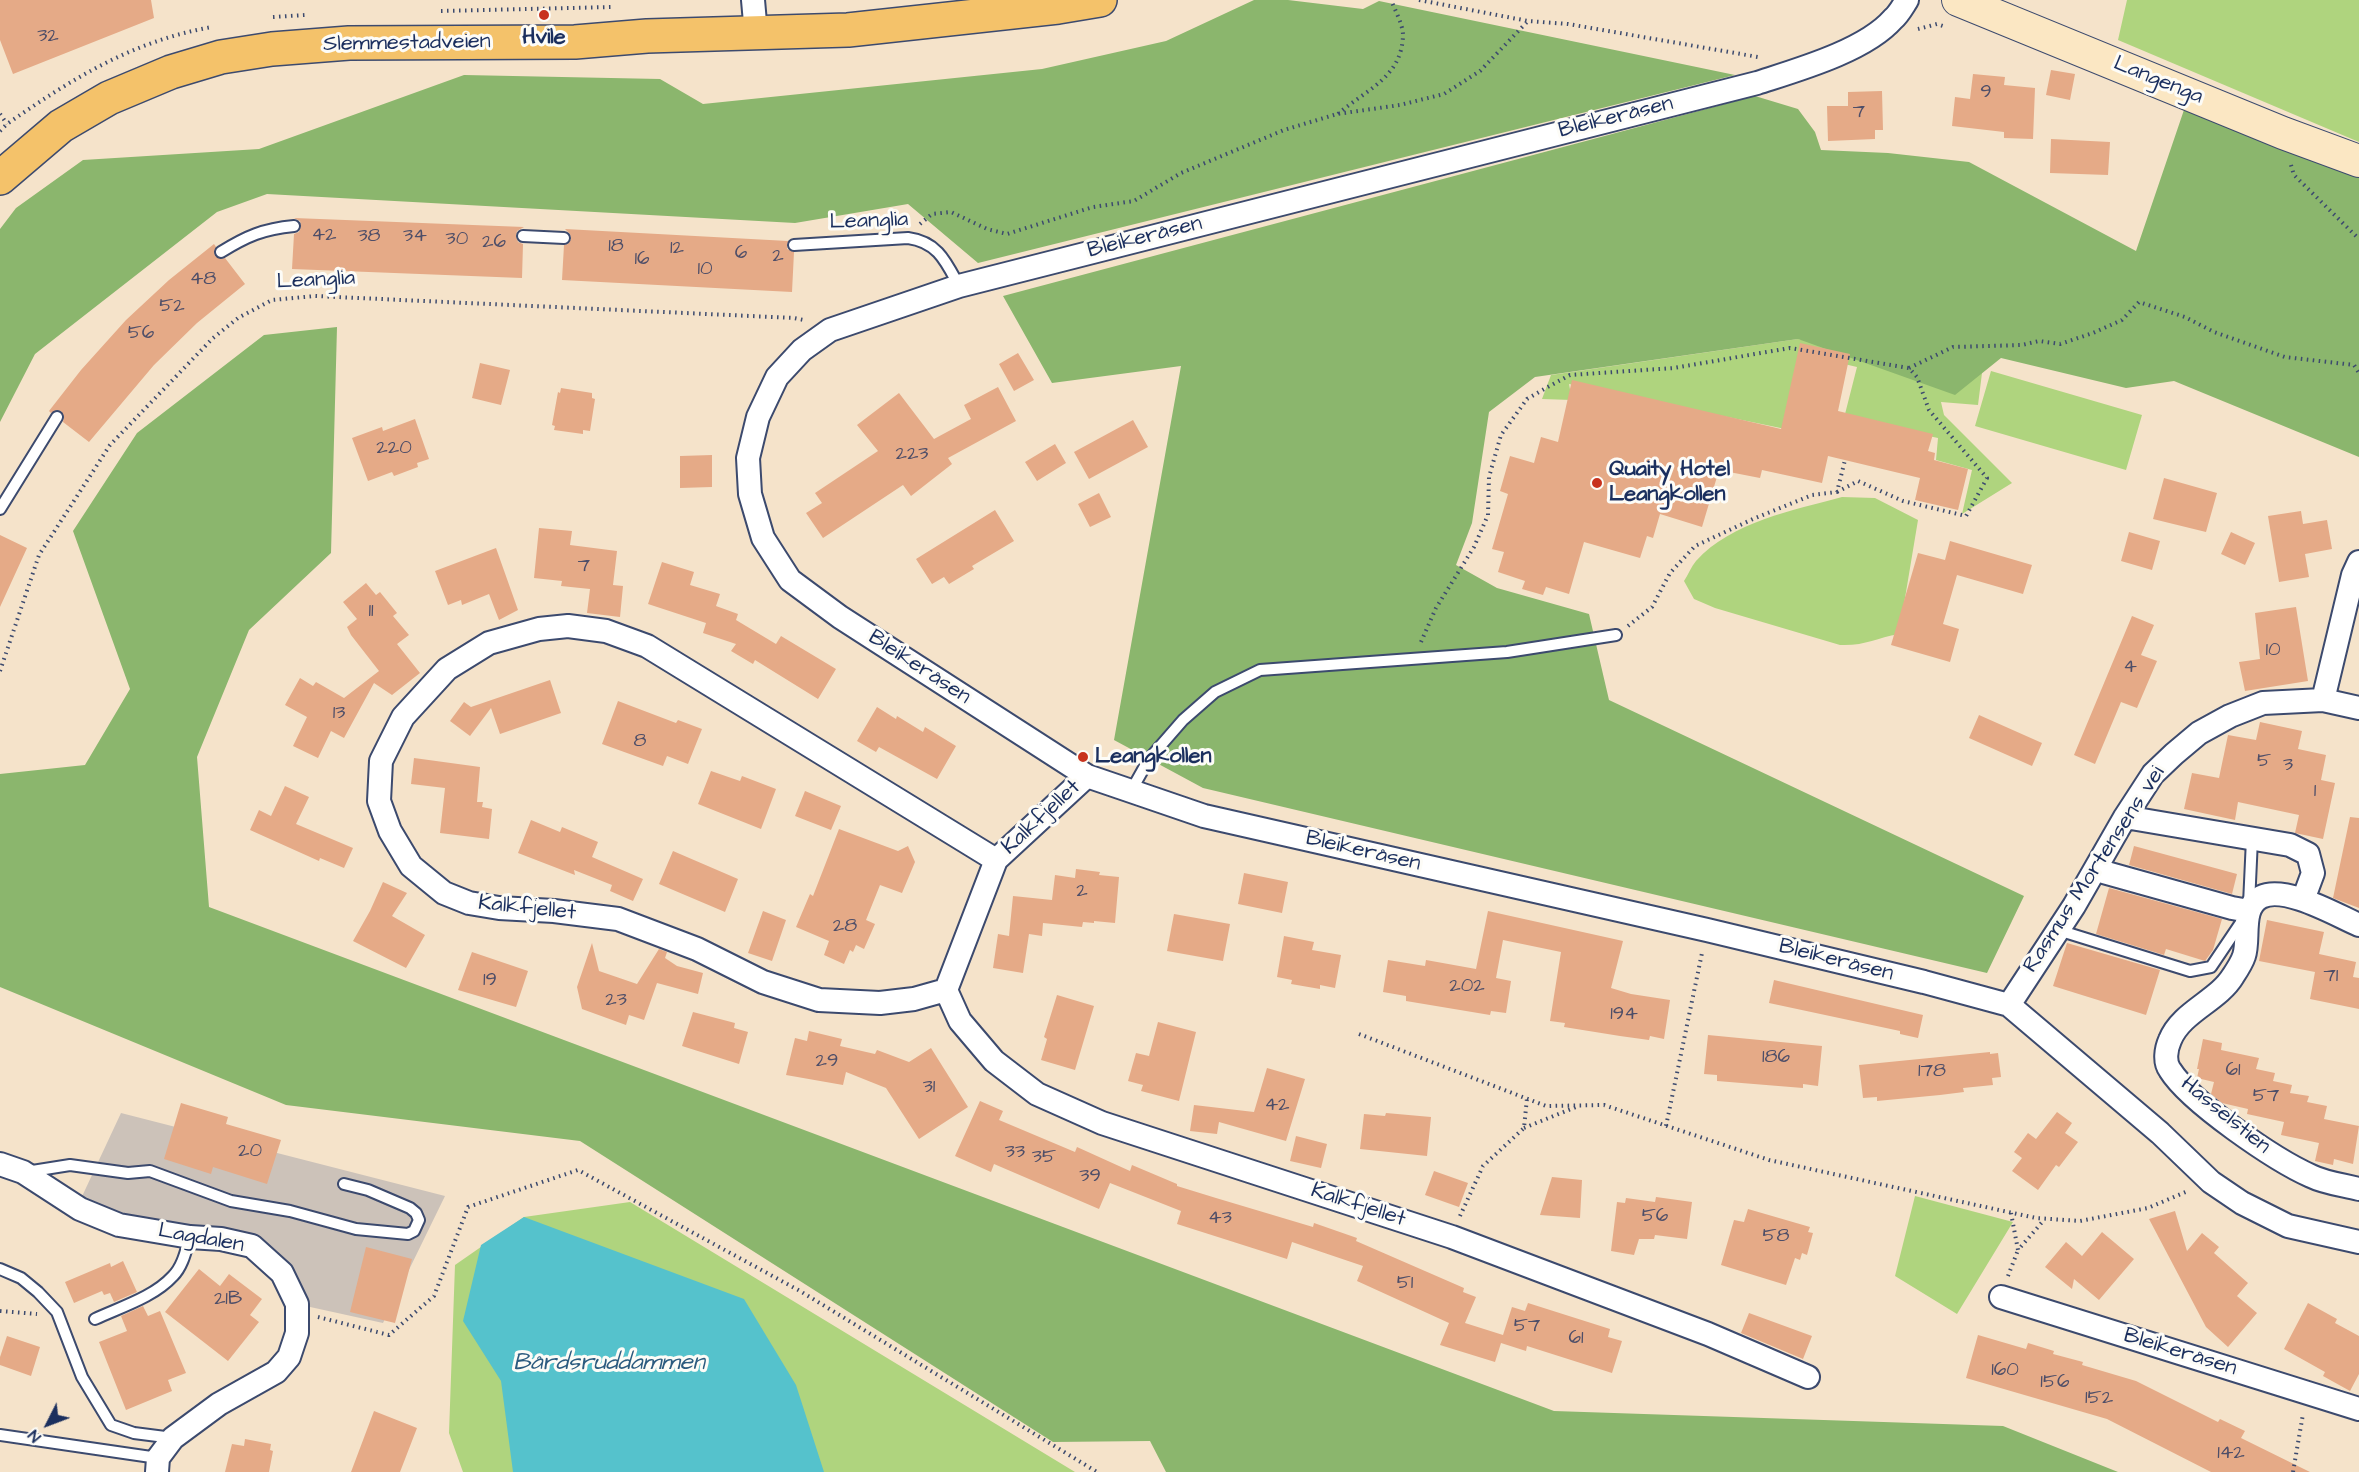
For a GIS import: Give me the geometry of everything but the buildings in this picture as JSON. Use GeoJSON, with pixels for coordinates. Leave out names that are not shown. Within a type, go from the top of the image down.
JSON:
{"type":"FeatureCollection","features":[{"type":"Feature","properties":{"kind":"main road","name":"Slemmestadveien"},"geometry":{"type":"LineString","coordinates":[[0,178],[61,126],[109,98],[171,72],[221,57],[272,49],[349,43],[575,42],[647,36],[837,31],[942,21],[1100,0]]}},
{"type":"Feature","properties":{"kind":"main road","name":"Langenga"},"geometry":{"type":"LineString","coordinates":[[1956,15],[2359,161]]}},
{"type":"Feature","properties":{"kind":"street"},"geometry":{"type":"LineString","coordinates":[[753,0],[756,34]]}},
{"type":"Feature","properties":{"kind":"street","name":"Bleikeråsen"},"geometry":{"type":"LineString","coordinates":[[1907,0],[1893,20],[1854,46],[1804,67],[1757,83],[959,286],[830,330],[802,350],[777,377],[758,417],[748,458],[750,494],[763,538],[790,580],[840,617],[1087,776],[1204,816],[1707,930],[2009,1005],[2160,1133],[2211,1182],[2242,1203],[2288,1226],[2359,1242]]}},
{"type":"Feature","properties":{"kind":"street"},"geometry":{"type":"LineString","coordinates":[[2323,700],[2353,574],[2359,562]]}},
{"type":"Feature","properties":{"kind":"street","name":"Kalkfjellet"},"geometry":{"type":"LineString","coordinates":[[946,990],[914,999],[880,1003],[819,1000],[763,982],[697,949],[618,919],[554,911],[499,908],[470,903],[444,893],[411,866],[390,831],[379,801],[381,761],[403,717],[410,709],[447,669],[489,643],[539,629],[568,626],[606,631],[647,646],[996,860]]}},
{"type":"Feature","properties":{"kind":"street","name":"Rasmus Mortensens vei"},"geometry":{"type":"LineString","coordinates":[[2009,1005],[2096,870],[2125,817],[2153,774],[2199,733],[2230,716],[2263,703],[2323,700],[2359,708]]}},
{"type":"Feature","properties":{"kind":"street","name":"Kalkfjellet"},"geometry":{"type":"LineString","coordinates":[[1087,776],[996,860],[946,990],[960,1021],[994,1061],[1037,1094],[1102,1123],[1452,1237],[1708,1335],[1808,1377]]}},
{"type":"Feature","properties":{"kind":"street"},"geometry":{"type":"LineString","coordinates":[[2125,817],[2290,845],[2308,854],[2313,873],[2303,900]]}},
{"type":"Feature","properties":{"kind":"street"},"geometry":{"type":"LineString","coordinates":[[2096,870],[2249,911],[2260,897],[2275,893],[2303,900],[2359,925]]}},
{"type":"Feature","properties":{"kind":"street","name":"Hasselstien"},"geometry":{"type":"LineString","coordinates":[[2249,911],[2244,955],[2232,978],[2214,998],[2196,1009],[2170,1038],[2166,1054],[2168,1068],[2189,1094],[2274,1156],[2312,1177],[2359,1190]]}},
{"type":"Feature","properties":{"kind":"street","name":"Lagdalen"},"geometry":{"type":"LineString","coordinates":[[0,1164],[22,1172],[80,1209],[119,1225],[190,1237],[221,1239],[252,1246],[282,1273],[297,1304],[297,1333],[289,1357],[276,1372],[219,1404],[173,1438],[158,1465]]}},
{"type":"Feature","properties":{"kind":"street","name":"Bleikeråsen"},"geometry":{"type":"LineString","coordinates":[[2001,1297],[2359,1409]]}},
{"type":"Feature","properties":{"kind":"lane"},"geometry":{"type":"LineString","coordinates":[[221,252],[248,235],[271,228],[294,226]]}},
{"type":"Feature","properties":{"kind":"lane"},"geometry":{"type":"LineString","coordinates":[[523,236],[564,238]]}},
{"type":"Feature","properties":{"kind":"lane","name":"Leanglia"},"geometry":{"type":"LineString","coordinates":[[794,245],[908,238],[922,240],[945,260],[959,286]]}},
{"type":"Feature","properties":{"kind":"lane"},"geometry":{"type":"LineString","coordinates":[[0,509],[57,417]]}},
{"type":"Feature","properties":{"kind":"lane"},"geometry":{"type":"LineString","coordinates":[[1131,792],[1149,759],[1183,720],[1215,692],[1260,670],[1507,652],[1616,635]]}},
{"type":"Feature","properties":{"kind":"lane"},"geometry":{"type":"LineString","coordinates":[[2058,930],[2190,971],[2211,967],[2249,911],[2252,839]]}},
{"type":"Feature","properties":{"kind":"lane"},"geometry":{"type":"LineString","coordinates":[[22,1172],[70,1165],[128,1173],[150,1171],[231,1201],[290,1211],[357,1229],[408,1234],[414,1231],[419,1220],[410,1208],[368,1190],[344,1184]]}},
{"type":"Feature","properties":{"kind":"lane"},"geometry":{"type":"LineString","coordinates":[[95,1319],[154,1292],[174,1275],[183,1260],[190,1237]]}},
{"type":"Feature","properties":{"kind":"lane"},"geometry":{"type":"LineString","coordinates":[[0,1269],[21,1278],[57,1312],[82,1377],[111,1425],[134,1433],[173,1438]]}},
{"type":"Feature","properties":{"kind":"lane"},"geometry":{"type":"LineString","coordinates":[[0,1435],[158,1465]]}},
{"type":"Feature","properties":{"kind":"path"},"geometry":{"type":"LineString","coordinates":[[1337,114],[1355,99],[1373,90],[1387,77],[1398,58],[1403,33],[1391,0]]}},
{"type":"Feature","properties":{"kind":"path"},"geometry":{"type":"LineString","coordinates":[[1419,0],[1528,21],[1568,24],[1759,57]]}},
{"type":"Feature","properties":{"kind":"path"},"geometry":{"type":"LineString","coordinates":[[1915,29],[1938,24],[1956,15]]}},
{"type":"Feature","properties":{"kind":"path"},"geometry":{"type":"LineString","coordinates":[[908,238],[932,214],[951,212],[987,229],[1007,234],[1093,207],[1134,201],[1181,173],[1284,130],[1337,114],[1400,105],[1444,94],[1480,71],[1528,21]]}},
{"type":"Feature","properties":{"kind":"path"},"geometry":{"type":"LineString","coordinates":[[0,114],[7,124],[0,131]]}},
{"type":"Feature","properties":{"kind":"path"},"geometry":{"type":"LineString","coordinates":[[2283,133],[2294,175],[2359,239]]}},
{"type":"Feature","properties":{"kind":"path","name":"Leanglia"},"geometry":{"type":"LineString","coordinates":[[0,671],[39,555],[110,445],[213,338],[238,318],[272,300],[315,296],[794,318],[815,322],[830,330]]}},
{"type":"Feature","properties":{"kind":"path"},"geometry":{"type":"LineString","coordinates":[[1414,659],[1436,608],[1474,547],[1488,515],[1489,477],[1501,435],[1527,399],[1570,375],[1674,368],[1790,348],[1909,368],[1953,347],[2022,345],[2039,341],[2061,344],[2122,320],[2139,302],[2185,316],[2214,332],[2285,357],[2354,366],[2359,373]]}},
{"type":"Feature","properties":{"kind":"path"},"geometry":{"type":"LineString","coordinates":[[1616,635],[1652,607],[1670,573],[1695,546],[1812,495],[1837,492],[1858,480],[1903,501],[1966,516],[1987,478],[1929,410],[1917,377],[1909,368]]}},
{"type":"Feature","properties":{"kind":"path"},"geometry":{"type":"LineString","coordinates":[[1837,492],[1845,460]]}},
{"type":"Feature","properties":{"kind":"path"},"geometry":{"type":"LineString","coordinates":[[1666,1126],[1707,930]]}},
{"type":"Feature","properties":{"kind":"path"},"geometry":{"type":"LineString","coordinates":[[1359,1034],[1546,1106],[1604,1105],[1769,1160],[2045,1219],[2080,1221],[2148,1208],[2211,1182]]}},
{"type":"Feature","properties":{"kind":"path"},"geometry":{"type":"LineString","coordinates":[[1524,1128],[1527,1098]]}},
{"type":"Feature","properties":{"kind":"path"},"geometry":{"type":"LineString","coordinates":[[1468,1197],[1483,1166],[1524,1128],[1580,1105]]}},
{"type":"Feature","properties":{"kind":"path"},"geometry":{"type":"LineString","coordinates":[[297,1311],[388,1335],[434,1296],[468,1208],[578,1170],[800,1291],[1096,1472]]}},
{"type":"Feature","properties":{"kind":"path"},"geometry":{"type":"LineString","coordinates":[[2011,1213],[2018,1250],[2045,1219]]}},
{"type":"Feature","properties":{"kind":"path"},"geometry":{"type":"LineString","coordinates":[[2293,1472],[2306,1393]]}},
{"type":"Feature","properties":{"kind":"shaded area"},"geometry":{"type":"Polygon","coordinates":[[[121,1113],[445,1196],[383,1323],[292,1303],[250,1246],[78,1205],[121,1113]]]}},
{"type":"Feature","properties":{"kind":"green space"},"geometry":{"type":"Polygon","coordinates":[[[1254,0],[1288,0],[1363,9],[1379,1],[1735,75],[978,263],[908,204],[795,223],[267,194],[217,212],[35,354],[0,422],[0,229],[16,208],[83,160],[259,149],[464,75],[660,79],[703,104],[1042,69],[1166,41],[1254,0]]]}},
{"type":"Feature","properties":{"kind":"green space"},"geometry":{"type":"Polygon","coordinates":[[[2127,0],[2359,0],[2359,142],[2118,40],[2127,0]]]}},
{"type":"Feature","properties":{"kind":"green space"},"geometry":{"type":"Polygon","coordinates":[[[1755,96],[1798,109],[1815,132],[1821,150],[1888,153],[1969,162],[2136,251],[2186,104],[2359,174],[2359,457],[2174,381],[2126,388],[2001,358],[1955,395],[1798,339],[1535,377],[1489,412],[1472,523],[1456,565],[1497,588],[1589,614],[1609,700],[2024,896],[1987,973],[1203,788],[1114,740],[1181,366],[1052,383],[1003,296],[1755,96]]]}},
{"type":"Feature","properties":{"kind":"green space"},"geometry":{"type":"Polygon","coordinates":[[[337,327],[331,553],[249,630],[197,757],[209,907],[1554,1411],[2003,1426],[2118,1472],[1166,1472],[1150,1441],[1053,1442],[580,1141],[286,1105],[0,987],[0,774],[85,765],[130,689],[73,531],[137,433],[264,335],[337,327]]]}},
{"type":"Feature","properties":{"kind":"green space"},"geometry":{"type":"Polygon","coordinates":[[[1798,339],[1982,373],[1978,405],[1941,402],[1944,415],[2012,483],[1962,514],[1972,470],[1936,460],[1938,438],[1844,418],[1857,367],[1810,356],[1790,430],[1569,384],[1572,400],[1542,399],[1551,375],[1798,339]]]}},
{"type":"Feature","properties":{"kind":"green space"},"geometry":{"type":"Polygon","coordinates":[[[1991,371],[2142,415],[2126,470],[1975,426],[1991,371]]]}},
{"type":"Feature","properties":{"kind":"green space"},"geometry":{"type":"Polygon","coordinates":[[[1842,497],[1875,498],[1918,520],[1899,634],[1864,643],[1840,645],[1715,608],[1694,599],[1684,581],[1696,561],[1727,536],[1764,519],[1842,497]]]}},
{"type":"Feature","properties":{"kind":"green space"},"geometry":{"type":"Polygon","coordinates":[[[1915,1196],[2013,1222],[1957,1314],[1895,1276],[1915,1196]]]}},
{"type":"Feature","properties":{"kind":"green space","name":"Bårdsruddammen"},"geometry":{"type":"Polygon","coordinates":[[[630,1202],[1075,1472],[463,1472],[449,1433],[455,1265],[524,1217],[630,1202]]]}},
{"type":"Feature","properties":{"kind":"water","name":"Bårdsruddammen"},"geometry":{"type":"Polygon","coordinates":[[[524,1217],[744,1299],[796,1385],[824,1472],[513,1472],[501,1381],[463,1321],[481,1245],[524,1217]]]}},
{"type":"Feature","properties":{"kind":"place","name":"Hvile"},"geometry":{"type":"Point","coordinates":[544,15]}},
{"type":"Feature","properties":{"kind":"place","name":"Quaity Hotel Leangkollen"},"geometry":{"type":"Point","coordinates":[1597,483]}},
{"type":"Feature","properties":{"kind":"place","name":"Leangkollen"},"geometry":{"type":"Point","coordinates":[1083,757]}}]}
